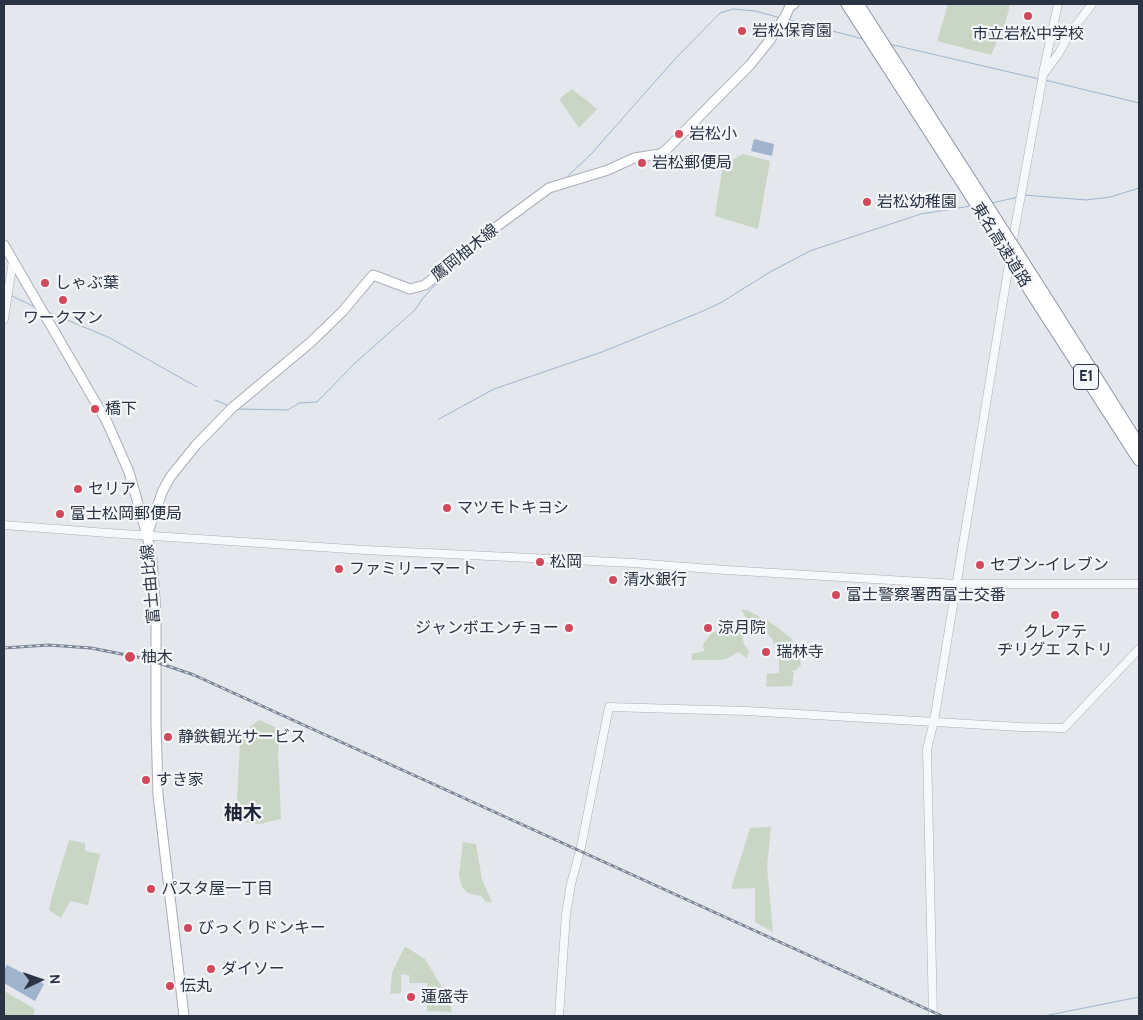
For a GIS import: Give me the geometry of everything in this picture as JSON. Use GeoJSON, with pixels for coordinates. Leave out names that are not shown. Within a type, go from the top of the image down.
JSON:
{"type":"FeatureCollection","features":[{"type":"Feature","properties":{"kind":"highway","name":"東名高速道路"},"geometry":{"type":"LineString","coordinates":[[847,4],[901,81],[979,200],[1139,460]]}},
{"type":"Feature","properties":{"kind":"highway","name":"東名高速道路"},"geometry":{"type":"LineString","coordinates":[[858,4],[901,81]]}},
{"type":"Feature","properties":{"kind":"highway","name":"東名高速道路"},"geometry":{"type":"LineString","coordinates":[[1037,293],[1139,445]]}},
{"type":"Feature","properties":{"kind":"main road","name":"鷹岡柚木線"},"geometry":{"type":"LineString","coordinates":[[147,536],[163,490],[171,476],[196,445],[232,408],[311,342],[342,312],[373,275],[410,289],[425,285],[484,236],[549,188],[608,170],[634,158],[660,154],[679,138],[750,65],[770,40],[790,6],[794,4]]}},
{"type":"Feature","properties":{"kind":"main road","name":"富士由比線"},"geometry":{"type":"LineString","coordinates":[[4,245],[107,422],[129,472],[147,536],[152,560],[156,612],[158,795],[184,1016]]}},
{"type":"Feature","properties":{"kind":"street"},"geometry":{"type":"LineString","coordinates":[[933,1016],[927,749],[934,720],[1003,294],[1043,75],[1058,4]]}},
{"type":"Feature","properties":{"kind":"street"},"geometry":{"type":"LineString","coordinates":[[1043,75],[1059,53],[1068,36],[1092,4]]}},
{"type":"Feature","properties":{"kind":"street"},"geometry":{"type":"LineString","coordinates":[[4,319],[12,260]]}},
{"type":"Feature","properties":{"kind":"street"},"geometry":{"type":"LineString","coordinates":[[4,524],[147,536],[365,550],[634,563],[956,584],[1139,584]]}},
{"type":"Feature","properties":{"kind":"street"},"geometry":{"type":"LineString","coordinates":[[559,1016],[566,914],[609,706],[934,720],[1021,727],[1064,728],[1139,649]]}},
{"type":"Feature","properties":{"kind":"green space"},"geometry":{"type":"Polygon","coordinates":[[[948,4],[1010,4],[1006,21],[991,55],[937,41],[948,4]]]}},
{"type":"Feature","properties":{"kind":"green space"},"geometry":{"type":"Polygon","coordinates":[[[572,89],[597,109],[579,128],[559,99],[572,89]]]}},
{"type":"Feature","properties":{"kind":"green space"},"geometry":{"type":"Polygon","coordinates":[[[743,154],[770,161],[758,229],[715,216],[723,165],[743,154]]]}},
{"type":"Feature","properties":{"kind":"green space"},"geometry":{"type":"Polygon","coordinates":[[[741,609],[770,622],[791,638],[798,651],[801,665],[796,670],[790,672],[794,672],[792,686],[766,687],[767,674],[779,673],[779,655],[776,652],[773,640],[761,627],[751,627],[741,609]]]}},
{"type":"Feature","properties":{"kind":"green space"},"geometry":{"type":"Polygon","coordinates":[[[740,628],[744,644],[749,651],[747,658],[738,652],[726,659],[692,660],[691,654],[704,651],[703,644],[712,633],[721,629],[740,628]]]}},
{"type":"Feature","properties":{"kind":"green space"},"geometry":{"type":"Polygon","coordinates":[[[260,720],[281,730],[278,754],[281,819],[260,824],[236,821],[240,739],[248,728],[260,720]]]}},
{"type":"Feature","properties":{"kind":"green space"},"geometry":{"type":"Polygon","coordinates":[[[771,827],[767,867],[773,932],[755,922],[755,888],[731,889],[750,828],[771,827]]]}},
{"type":"Feature","properties":{"kind":"green space"},"geometry":{"type":"Polygon","coordinates":[[[69,840],[85,843],[85,851],[100,854],[88,905],[70,901],[61,918],[49,910],[69,840]]]}},
{"type":"Feature","properties":{"kind":"green space"},"geometry":{"type":"Polygon","coordinates":[[[463,842],[476,844],[482,880],[492,902],[486,902],[481,896],[468,893],[462,887],[459,875],[463,842]]]}},
{"type":"Feature","properties":{"kind":"green space"},"geometry":{"type":"Polygon","coordinates":[[[406,947],[425,959],[449,999],[452,1012],[427,1011],[427,983],[409,983],[409,975],[401,974],[401,993],[390,994],[392,973],[406,947]]]}},
{"type":"Feature","properties":{"kind":"green space"},"geometry":{"type":"Polygon","coordinates":[[[4,991],[35,1009],[33,1016],[4,1016],[4,991]]]}},
{"type":"Feature","properties":{"kind":"water"},"geometry":{"type":"Polygon","coordinates":[[[754,139],[774,144],[772,156],[751,151],[754,139]]]}},
{"type":"Feature","properties":{"kind":"water"},"geometry":{"type":"Polygon","coordinates":[[[7,965],[44,984],[35,1001],[4,983],[4,970],[7,965]]]}},
{"type":"Feature","properties":{"kind":"waterway"},"geometry":{"type":"LineString","coordinates":[[564,180],[592,153],[675,59],[720,13],[733,9],[755,11],[781,18]]}},
{"type":"Feature","properties":{"kind":"waterway"},"geometry":{"type":"LineString","coordinates":[[787,19],[863,39]]}},
{"type":"Feature","properties":{"kind":"waterway"},"geometry":{"type":"LineString","coordinates":[[889,44],[1039,79]]}},
{"type":"Feature","properties":{"kind":"waterway"},"geometry":{"type":"LineString","coordinates":[[1045,80],[1139,103]]}},
{"type":"Feature","properties":{"kind":"waterway"},"geometry":{"type":"LineString","coordinates":[[1024,195],[1086,200],[1110,197],[1139,188]]}},
{"type":"Feature","properties":{"kind":"waterway"},"geometry":{"type":"LineString","coordinates":[[992,203],[1018,197]]}},
{"type":"Feature","properties":{"kind":"waterway"},"geometry":{"type":"LineString","coordinates":[[439,419],[494,389],[602,352],[703,311],[810,251],[921,214],[971,206]]}},
{"type":"Feature","properties":{"kind":"waterway"},"geometry":{"type":"LineString","coordinates":[[238,409],[288,410],[299,403],[317,402],[355,363],[415,310],[434,286],[494,234]]}},
{"type":"Feature","properties":{"kind":"waterway"},"geometry":{"type":"LineString","coordinates":[[12,296],[35,307]]}},
{"type":"Feature","properties":{"kind":"waterway"},"geometry":{"type":"LineString","coordinates":[[48,312],[110,338],[197,387]]}},
{"type":"Feature","properties":{"kind":"waterway"},"geometry":{"type":"LineString","coordinates":[[215,400],[229,406]]}},
{"type":"Feature","properties":{"kind":"waterway"},"geometry":{"type":"LineString","coordinates":[[1044,1016],[1139,997]]}},
{"type":"Feature","properties":{"kind":"railway"},"geometry":{"type":"LineString","coordinates":[[4,648],[48,645],[91,648],[147,659],[194,675],[942,1016]]}},
{"type":"Feature","properties":{"kind":"place","name":"市立岩松中学校"},"geometry":{"type":"Point","coordinates":[1028,16]}},
{"type":"Feature","properties":{"kind":"place","name":"岩松保育園"},"geometry":{"type":"Point","coordinates":[742,31]}},
{"type":"Feature","properties":{"kind":"place","name":"岩松小"},"geometry":{"type":"Point","coordinates":[679,134]}},
{"type":"Feature","properties":{"kind":"place","name":"岩松郵便局"},"geometry":{"type":"Point","coordinates":[642,163]}},
{"type":"Feature","properties":{"kind":"place","name":"岩松幼稚園"},"geometry":{"type":"Point","coordinates":[867,202]}},
{"type":"Feature","properties":{"kind":"place","name":"しゃぶ葉"},"geometry":{"type":"Point","coordinates":[45,283]}},
{"type":"Feature","properties":{"kind":"place","name":"ワークマン"},"geometry":{"type":"Point","coordinates":[63,300]}},
{"type":"Feature","properties":{"kind":"place","name":"橋下"},"geometry":{"type":"Point","coordinates":[95,409]}},
{"type":"Feature","properties":{"kind":"place","name":"セリア"},"geometry":{"type":"Point","coordinates":[78,489]}},
{"type":"Feature","properties":{"kind":"place","name":"マツモトキヨシ"},"geometry":{"type":"Point","coordinates":[447,508]}},
{"type":"Feature","properties":{"kind":"place","name":"富士松岡郵便局"},"geometry":{"type":"Point","coordinates":[60,514]}},
{"type":"Feature","properties":{"kind":"place","name":"松岡"},"geometry":{"type":"Point","coordinates":[540,562]}},
{"type":"Feature","properties":{"kind":"place","name":"セブン-イレブン"},"geometry":{"type":"Point","coordinates":[980,565]}},
{"type":"Feature","properties":{"kind":"place","name":"ファミリーマート"},"geometry":{"type":"Point","coordinates":[339,569]}},
{"type":"Feature","properties":{"kind":"place","name":"清水銀行"},"geometry":{"type":"Point","coordinates":[613,580]}},
{"type":"Feature","properties":{"kind":"place","name":"富士警察署西富士交番"},"geometry":{"type":"Point","coordinates":[836,595]}},
{"type":"Feature","properties":{"kind":"place","name":"クレアテ ヂリグエ ストリ"},"geometry":{"type":"Point","coordinates":[1055,615]}},
{"type":"Feature","properties":{"kind":"place","name":"ジャンボエンチョー"},"geometry":{"type":"Point","coordinates":[569,628]}},
{"type":"Feature","properties":{"kind":"place","name":"涼月院"},"geometry":{"type":"Point","coordinates":[708,628]}},
{"type":"Feature","properties":{"kind":"place","name":"瑞林寺"},"geometry":{"type":"Point","coordinates":[766,652]}},
{"type":"Feature","properties":{"kind":"place","name":"柚木"},"geometry":{"type":"Point","coordinates":[130,657]}},
{"type":"Feature","properties":{"kind":"place","name":"静鉄観光サービス"},"geometry":{"type":"Point","coordinates":[168,737]}},
{"type":"Feature","properties":{"kind":"place","name":"すき家"},"geometry":{"type":"Point","coordinates":[146,780]}},
{"type":"Feature","properties":{"kind":"place","name":"パスタ屋一丁目"},"geometry":{"type":"Point","coordinates":[151,889]}},
{"type":"Feature","properties":{"kind":"place","name":"びっくりドンキー"},"geometry":{"type":"Point","coordinates":[188,928]}},
{"type":"Feature","properties":{"kind":"place","name":"ダイソー"},"geometry":{"type":"Point","coordinates":[211,969]}},
{"type":"Feature","properties":{"kind":"place","name":"伝丸"},"geometry":{"type":"Point","coordinates":[170,986]}},
{"type":"Feature","properties":{"kind":"place","name":"蓮盛寺"},"geometry":{"type":"Point","coordinates":[411,997]}},
{"type":"Feature","properties":{"kind":"district","name":"柚木"},"geometry":{"type":"Point","coordinates":[243,813]}}]}
